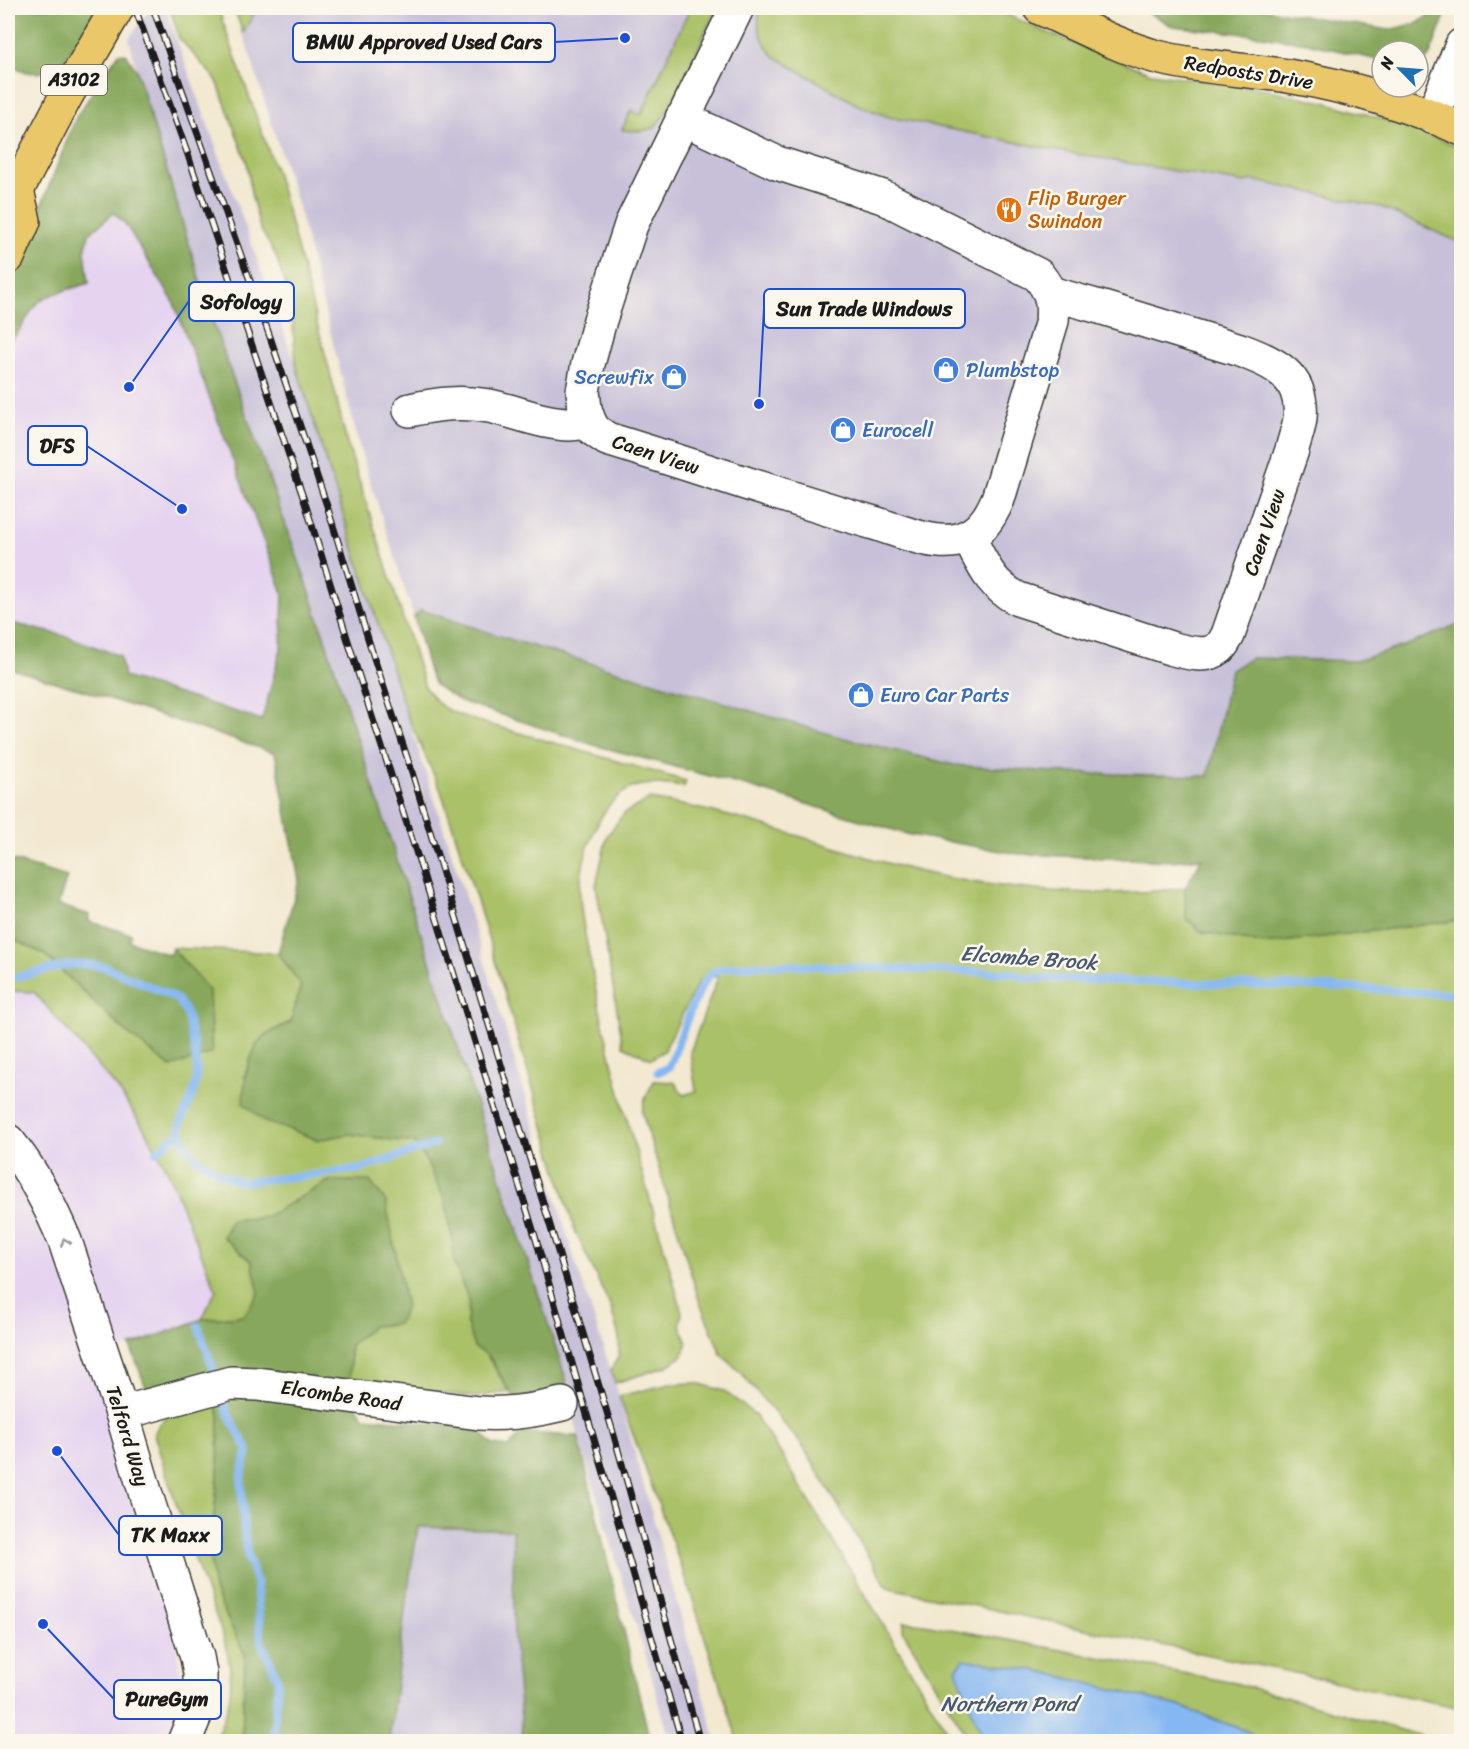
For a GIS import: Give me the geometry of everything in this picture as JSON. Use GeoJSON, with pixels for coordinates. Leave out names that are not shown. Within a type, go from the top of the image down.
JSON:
{"type":"FeatureCollection","features":[{"type":"Feature","properties":{"kind":"main road","name":"A3102"},"geometry":{"type":"LineString","coordinates":[[8,258],[24,221],[12,194],[117,8]]}},
{"type":"Feature","properties":{"kind":"main road","name":"Redposts Drive"},"geometry":{"type":"LineString","coordinates":[[1040,8],[1154,56],[1349,89],[1461,129]]}},
{"type":"Feature","properties":{"kind":"street","name":"Caen View"},"geometry":{"type":"LineString","coordinates":[[737,8],[631,225],[619,260],[588,364],[583,391],[585,409],[594,430],[607,439],[853,517],[941,542],[968,536],[993,581],[1004,591],[1018,598],[1170,648],[1193,653],[1211,653],[1221,647],[1228,635],[1292,450],[1300,420],[1298,392],[1290,378],[1277,368],[1240,350],[1050,293]]}},
{"type":"Feature","properties":{"kind":"street"},"geometry":{"type":"LineString","coordinates":[[1432,117],[1461,45]]}},
{"type":"Feature","properties":{"kind":"street"},"geometry":{"type":"LineString","coordinates":[[682,118],[777,163],[883,197],[1038,275],[1050,293],[1054,306],[1052,321],[998,500],[991,515],[968,536]]}},
{"type":"Feature","properties":{"kind":"street"},"geometry":{"type":"LineString","coordinates":[[410,410],[442,404],[474,404],[555,422],[572,424],[589,421]]}},
{"type":"Feature","properties":{"kind":"street","name":"Telford Way"},"geometry":{"type":"LineString","coordinates":[[8,1142],[36,1182],[65,1241],[122,1413],[187,1623],[200,1673],[200,1701],[184,1742]]}},
{"type":"Feature","properties":{"kind":"street","name":"Elcombe Road"},"geometry":{"type":"LineString","coordinates":[[122,1413],[237,1382],[503,1415],[562,1404]]}},
{"type":"Feature","properties":{"kind":"shaded area"},"geometry":{"type":"Polygon","coordinates":[[[151,8],[165,8],[296,365],[463,890],[576,1263],[615,1383],[716,1741],[670,1741],[578,1436],[566,1379],[308,587],[210,314],[137,71],[129,38],[151,8]]]}},
{"type":"Feature","properties":{"kind":"shaded area"},"geometry":{"type":"Polygon","coordinates":[[[257,8],[760,8],[758,14],[780,60],[856,104],[889,117],[1070,153],[1245,183],[1252,180],[1381,207],[1461,243],[1461,623],[1407,645],[1260,789],[1049,805],[435,634],[414,617],[362,456],[298,207],[243,33],[257,8]]]}},
{"type":"Feature","properties":{"kind":"shaded area"},"geometry":{"type":"Polygon","coordinates":[[[131,189],[283,593],[281,649],[262,720],[8,640],[8,309],[131,189]]]}},
{"type":"Feature","properties":{"kind":"shaded area"},"geometry":{"type":"Polygon","coordinates":[[[10,991],[34,992],[118,1089],[148,1135],[168,1172],[216,1290],[202,1319],[94,1362],[175,1638],[181,1677],[180,1702],[164,1741],[8,1742],[8,994],[10,991]]]}},
{"type":"Feature","properties":{"kind":"shaded area"},"geometry":{"type":"Polygon","coordinates":[[[418,1527],[513,1529],[514,1638],[523,1741],[389,1742],[407,1594],[418,1527]]]}},
{"type":"Feature","properties":{"kind":"green space"},"geometry":{"type":"Polygon","coordinates":[[[8,8],[98,8],[69,54],[49,70],[37,73],[23,71],[8,61],[8,8]]]}},
{"type":"Feature","properties":{"kind":"green space"},"geometry":{"type":"Polygon","coordinates":[[[170,8],[218,8],[277,175],[347,443],[425,687],[446,709],[474,720],[686,781],[684,787],[640,785],[622,794],[611,804],[602,816],[588,846],[580,890],[585,933],[612,1060],[682,1313],[680,1325],[687,1343],[683,1355],[668,1366],[615,1383],[611,1369],[619,1356],[619,1337],[611,1308],[575,1231],[479,907],[441,791],[407,715],[316,429],[296,365],[291,303],[276,256],[260,228],[251,193],[247,163],[217,81],[179,38],[170,8]]]}},
{"type":"Feature","properties":{"kind":"green space"},"geometry":{"type":"Polygon","coordinates":[[[234,8],[257,8],[243,33],[234,8]]]}},
{"type":"Feature","properties":{"kind":"green space"},"geometry":{"type":"Polygon","coordinates":[[[690,8],[717,8],[670,107],[654,128],[641,131],[622,130],[631,110],[641,115],[690,8]]]}},
{"type":"Feature","properties":{"kind":"green space"},"geometry":{"type":"Polygon","coordinates":[[[760,8],[993,8],[1041,30],[1151,73],[1265,89],[1324,102],[1400,124],[1461,148],[1461,243],[1381,207],[1252,180],[1245,183],[1070,153],[889,117],[856,104],[775,57],[766,46],[759,28],[760,8]]]}},
{"type":"Feature","properties":{"kind":"green space"},"geometry":{"type":"Polygon","coordinates":[[[1141,8],[1258,8],[1389,30],[1418,23],[1441,8],[1449,8],[1430,54],[1430,39],[1370,39],[1370,58],[1307,43],[1172,26],[1141,8]]]}},
{"type":"Feature","properties":{"kind":"green space"},"geometry":{"type":"Polygon","coordinates":[[[119,53],[126,54],[137,71],[210,314],[308,587],[566,1379],[566,1394],[522,1404],[510,1392],[489,1356],[474,1347],[467,1324],[469,1301],[455,1264],[445,1200],[415,1143],[350,1134],[317,1140],[265,1122],[243,1103],[247,1072],[254,1050],[264,1037],[291,1022],[301,985],[278,953],[299,880],[275,753],[8,668],[8,622],[69,637],[120,656],[124,677],[262,720],[281,649],[283,593],[173,301],[126,225],[114,213],[89,234],[85,251],[89,283],[44,298],[8,341],[8,291],[76,117],[119,53]]]}},
{"type":"Feature","properties":{"kind":"green space"},"geometry":{"type":"Polygon","coordinates":[[[421,610],[509,639],[836,736],[954,765],[1067,773],[1208,776],[1231,670],[1251,658],[1356,661],[1407,645],[1461,623],[1461,920],[1265,944],[1202,932],[1186,918],[1185,888],[1202,858],[1171,861],[1018,854],[910,835],[746,786],[590,744],[460,701],[435,685],[429,672],[414,617],[421,610]]]}},
{"type":"Feature","properties":{"kind":"green space"},"geometry":{"type":"Polygon","coordinates":[[[650,799],[710,811],[887,863],[958,880],[996,886],[1074,892],[1112,893],[1185,888],[1186,918],[1202,932],[1265,944],[1461,920],[1461,1708],[886,1586],[802,1445],[740,1372],[721,1354],[699,1300],[642,1112],[645,1098],[654,1081],[674,1082],[684,1095],[696,1091],[690,1052],[718,977],[701,977],[664,1051],[651,1059],[623,1046],[596,885],[607,836],[624,813],[650,799]]]}},
{"type":"Feature","properties":{"kind":"green space"},"geometry":{"type":"Polygon","coordinates":[[[8,859],[67,877],[58,905],[90,915],[88,921],[131,934],[129,941],[170,955],[172,948],[209,990],[212,1053],[171,1067],[128,1034],[44,954],[8,937],[8,859]]]}},
{"type":"Feature","properties":{"kind":"green space"},"geometry":{"type":"Polygon","coordinates":[[[8,937],[44,954],[128,1034],[171,1067],[209,991],[172,948],[278,953],[301,984],[291,1022],[259,1041],[244,1076],[292,1130],[317,1140],[350,1134],[415,1143],[445,1200],[455,1264],[469,1301],[467,1324],[510,1392],[475,1397],[350,1381],[350,1345],[373,1326],[398,1324],[329,1181],[266,1217],[231,1220],[223,1237],[252,1262],[259,1293],[244,1316],[202,1319],[216,1290],[168,1172],[148,1135],[118,1089],[34,992],[8,989],[8,937]]]}},
{"type":"Feature","properties":{"kind":"green space"},"geometry":{"type":"Polygon","coordinates":[[[329,1181],[370,1181],[386,1202],[406,1307],[398,1324],[373,1326],[350,1345],[350,1378],[346,1390],[364,1417],[476,1428],[493,1445],[509,1447],[522,1433],[578,1436],[650,1741],[523,1741],[514,1638],[513,1530],[418,1527],[407,1594],[389,1741],[242,1741],[245,1655],[214,1590],[210,1554],[218,1477],[219,1415],[209,1380],[149,1395],[130,1346],[202,1319],[244,1316],[259,1293],[252,1262],[223,1237],[231,1220],[266,1217],[329,1181]]]}},
{"type":"Feature","properties":{"kind":"green space"},"geometry":{"type":"Polygon","coordinates":[[[697,1383],[724,1391],[754,1414],[781,1454],[953,1741],[738,1741],[690,1591],[619,1396],[670,1384],[697,1383]]]}},
{"type":"Feature","properties":{"kind":"green space"},"geometry":{"type":"Polygon","coordinates":[[[213,1394],[219,1415],[218,1477],[210,1554],[214,1590],[245,1655],[242,1741],[214,1741],[229,1700],[231,1678],[229,1663],[222,1632],[170,1487],[154,1434],[172,1413],[187,1404],[213,1394]]]}},
{"type":"Feature","properties":{"kind":"green space"},"geometry":{"type":"Polygon","coordinates":[[[904,1622],[1235,1683],[1422,1736],[1420,1742],[1257,1741],[1249,1732],[976,1723],[987,1741],[970,1741],[903,1631],[904,1622]]]}},
{"type":"Feature","properties":{"kind":"water","name":"Northern Pond"},"geometry":{"type":"Polygon","coordinates":[[[964,1659],[1040,1671],[1179,1706],[1249,1732],[1257,1741],[987,1741],[976,1723],[956,1669],[964,1659]]]}},
{"type":"Feature","properties":{"kind":"waterway","name":"Elcombe Brook"},"geometry":{"type":"LineString","coordinates":[[8,979],[68,965],[87,964],[105,967],[178,1000],[186,1013],[197,1069],[191,1100],[182,1119],[180,1130],[185,1143],[196,1158],[221,1174],[240,1182],[360,1169],[435,1144]]}},
{"type":"Feature","properties":{"kind":"waterway","name":"Elcombe Brook"},"geometry":{"type":"LineString","coordinates":[[658,1072],[669,1067],[694,1003],[706,980],[717,970],[736,966],[788,965],[1014,973],[1024,978],[1354,988],[1462,995]]}},
{"type":"Feature","properties":{"kind":"waterway"},"geometry":{"type":"LineString","coordinates":[[156,1152],[180,1130]]}},
{"type":"Feature","properties":{"kind":"waterway"},"geometry":{"type":"LineString","coordinates":[[198,1326],[217,1379]]}},
{"type":"Feature","properties":{"kind":"waterway"},"geometry":{"type":"LineString","coordinates":[[221,1394],[228,1414],[248,1450],[241,1477],[244,1529],[247,1555],[256,1581],[261,1641],[278,1680],[273,1742]]}},
{"type":"Feature","properties":{"kind":"railway"},"geometry":{"type":"LineString","coordinates":[[135,8],[188,155],[306,506],[419,861],[538,1246],[682,1742]]}},
{"type":"Feature","properties":{"kind":"railway"},"geometry":{"type":"LineString","coordinates":[[153,8],[270,337],[411,769],[613,1432],[700,1742]]}},
{"type":"Feature","properties":{"kind":"place","name":"BMW Approved Used Cars"},"geometry":{"type":"Point","coordinates":[625,38]}},
{"type":"Feature","properties":{"kind":"place","name":"Flip Burger Swindon"},"geometry":{"type":"Point","coordinates":[1009,210]}},
{"type":"Feature","properties":{"kind":"place","name":"Plumbstop"},"geometry":{"type":"Point","coordinates":[946,370]}},
{"type":"Feature","properties":{"kind":"place","name":"Screwfix"},"geometry":{"type":"Point","coordinates":[674,377]}},
{"type":"Feature","properties":{"kind":"place","name":"Sofology"},"geometry":{"type":"Point","coordinates":[129,387]}},
{"type":"Feature","properties":{"kind":"place","name":"Sun Trade Windows"},"geometry":{"type":"Point","coordinates":[759,404]}},
{"type":"Feature","properties":{"kind":"place","name":"Eurocell"},"geometry":{"type":"Point","coordinates":[843,430]}},
{"type":"Feature","properties":{"kind":"place","name":"DFS"},"geometry":{"type":"Point","coordinates":[182,509]}},
{"type":"Feature","properties":{"kind":"place","name":"Euro Car Parts"},"geometry":{"type":"Point","coordinates":[861,695]}},
{"type":"Feature","properties":{"kind":"place","name":"TK Maxx"},"geometry":{"type":"Point","coordinates":[57,1451]}},
{"type":"Feature","properties":{"kind":"place","name":"PureGym"},"geometry":{"type":"Point","coordinates":[43,1624]}}]}
